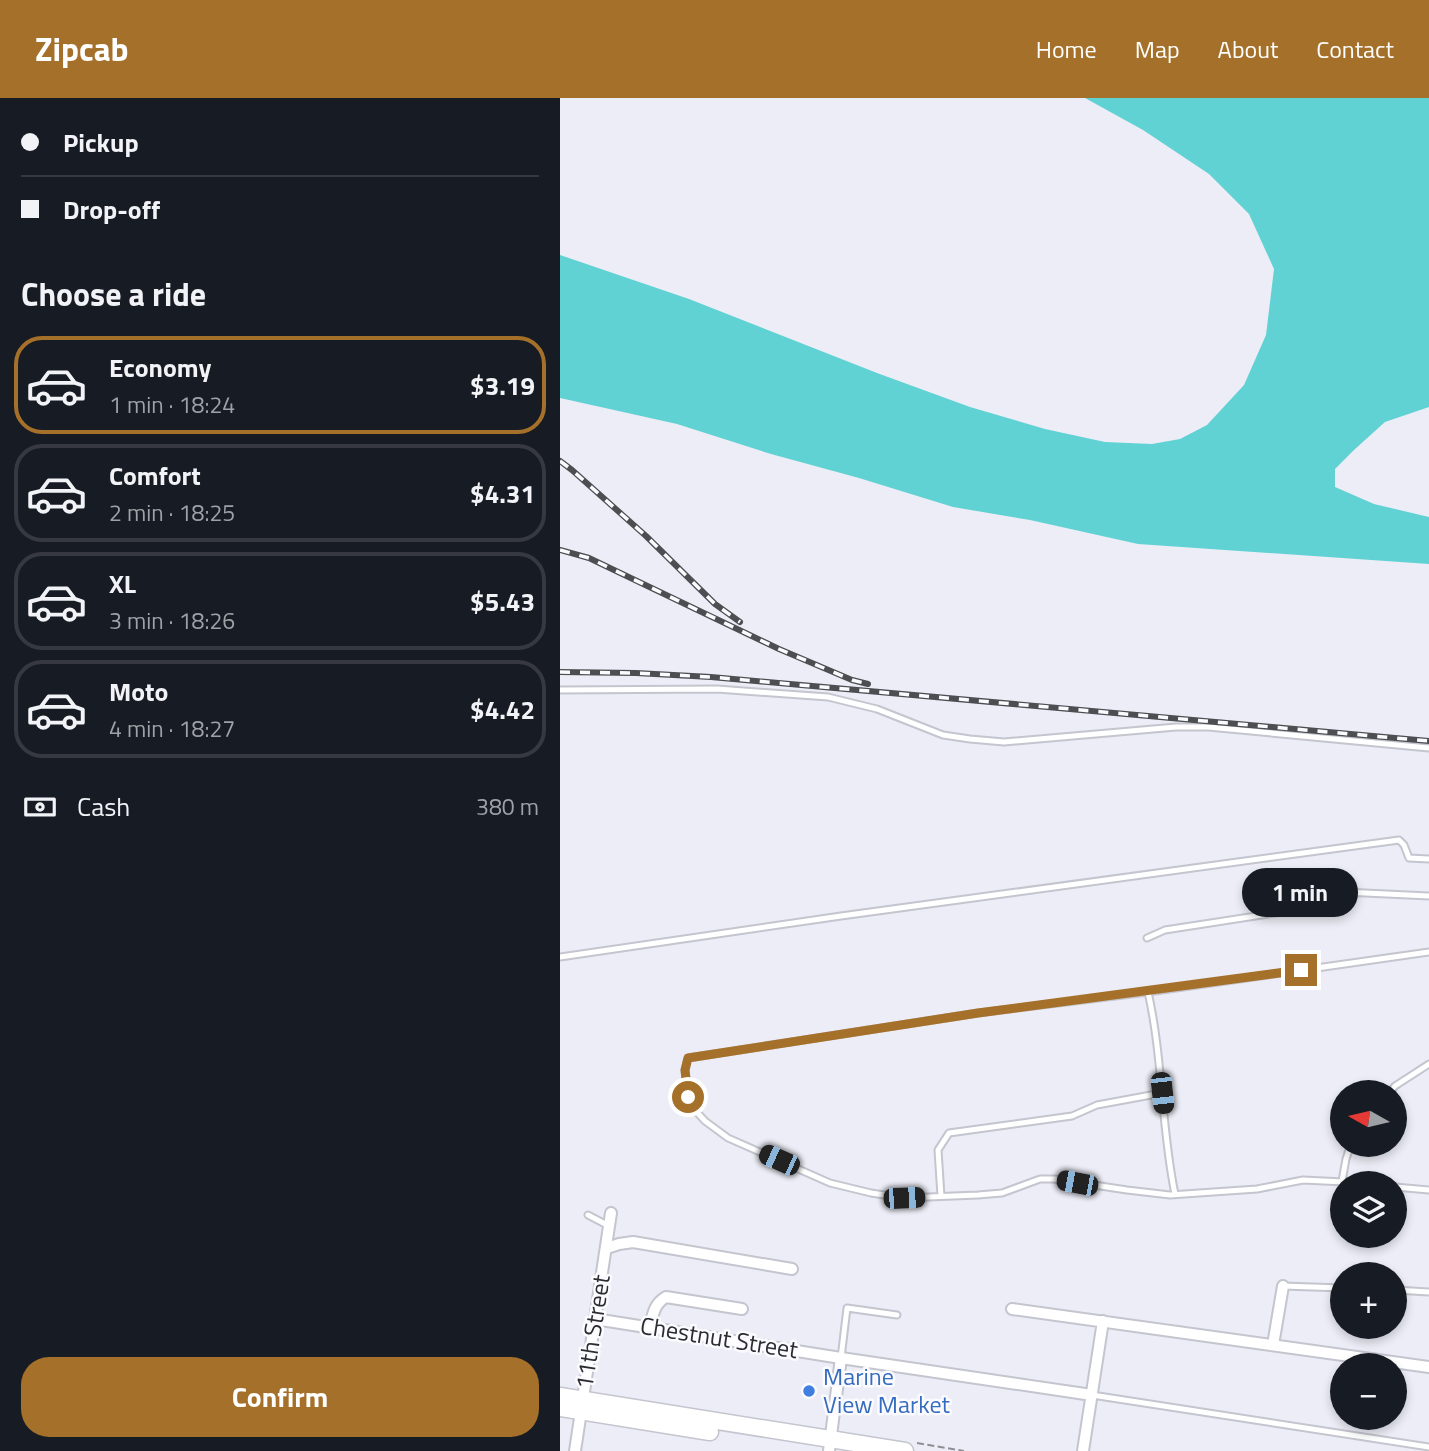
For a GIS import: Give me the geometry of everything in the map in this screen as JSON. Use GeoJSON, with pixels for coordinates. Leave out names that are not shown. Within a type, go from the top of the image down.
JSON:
{"type":"FeatureCollection","features":[{"type":"Feature","properties":{"kind":"main road"},"geometry":{"type":"LineString","coordinates":[[560,1396],[581,1406]]}},
{"type":"Feature","properties":{"kind":"main road"},"geometry":{"type":"LineString","coordinates":[[560,1408],[581,1406],[831,1448],[905,1451]]}},
{"type":"Feature","properties":{"kind":"street","name":"11th Street"},"geometry":{"type":"LineString","coordinates":[[575,1451],[611,1213]]}},
{"type":"Feature","properties":{"kind":"street"},"geometry":{"type":"LineString","coordinates":[[607,1248],[619,1244],[640,1243],[792,1269]]}},
{"type":"Feature","properties":{"kind":"street"},"geometry":{"type":"LineString","coordinates":[[1273,1345],[1283,1286]]}},
{"type":"Feature","properties":{"kind":"street"},"geometry":{"type":"LineString","coordinates":[[650,1327],[654,1309],[658,1302],[666,1297],[742,1309]]}},
{"type":"Feature","properties":{"kind":"street"},"geometry":{"type":"LineString","coordinates":[[1012,1308],[1429,1367]]}},
{"type":"Feature","properties":{"kind":"street","name":"Chestnut Street"},"geometry":{"type":"LineString","coordinates":[[596,1318],[1092,1395]]}},
{"type":"Feature","properties":{"kind":"street"},"geometry":{"type":"LineString","coordinates":[[1083,1451],[1103,1321]]}},
{"type":"Feature","properties":{"kind":"street"},"geometry":{"type":"LineString","coordinates":[[831,1448],[841,1358]]}},
{"type":"Feature","properties":{"kind":"lane"},"geometry":{"type":"LineString","coordinates":[[560,690],[717,689],[828,697],[877,709],[943,735],[1004,742],[1176,727],[1208,727],[1429,748]]}},
{"type":"Feature","properties":{"kind":"lane"},"geometry":{"type":"LineString","coordinates":[[560,957],[1399,840],[1409,858],[1429,859]]}},
{"type":"Feature","properties":{"kind":"lane"},"geometry":{"type":"LineString","coordinates":[[1147,938],[1165,930],[1275,913],[1313,910],[1324,907],[1339,893],[1344,892],[1429,896]]}},
{"type":"Feature","properties":{"kind":"lane"},"geometry":{"type":"LineString","coordinates":[[1330,1181],[1303,1180],[1257,1189],[1175,1195],[1054,1179],[1040,1180],[1002,1192],[904,1198],[871,1193],[830,1183],[728,1138],[693,1108],[688,1097],[685,1070],[688,1058],[978,1013],[1148,992],[1429,951]]}},
{"type":"Feature","properties":{"kind":"lane"},"geometry":{"type":"LineString","coordinates":[[1148,992],[1156,1036],[1169,1167],[1175,1195]]}},
{"type":"Feature","properties":{"kind":"lane"},"geometry":{"type":"LineString","coordinates":[[1404,1080],[1429,1064]]}},
{"type":"Feature","properties":{"kind":"lane"},"geometry":{"type":"LineString","coordinates":[[941,1196],[938,1150],[949,1133],[1072,1116],[1097,1105],[1162,1093]]}},
{"type":"Feature","properties":{"kind":"lane"},"geometry":{"type":"LineString","coordinates":[[1407,1188],[1429,1190]]}},
{"type":"Feature","properties":{"kind":"lane"},"geometry":{"type":"LineString","coordinates":[[588,1215],[609,1226]]}},
{"type":"Feature","properties":{"kind":"lane"},"geometry":{"type":"LineString","coordinates":[[1283,1286],[1330,1288]]}},
{"type":"Feature","properties":{"kind":"lane"},"geometry":{"type":"LineString","coordinates":[[1407,1291],[1429,1292]]}},
{"type":"Feature","properties":{"kind":"lane"},"geometry":{"type":"LineString","coordinates":[[841,1358],[847,1308],[897,1315]]}},
{"type":"Feature","properties":{"kind":"lane"},"geometry":{"type":"LineString","coordinates":[[1092,1395],[1429,1447]]}},
{"type":"Feature","properties":{"kind":"water"},"geometry":{"type":"Polygon","coordinates":[[[1085,98],[1429,98],[1429,407],[1385,422],[1335,469],[1335,487],[1374,504],[1429,517],[1429,564],[1138,544],[1030,520],[953,507],[677,424],[560,398],[560,255],[689,299],[970,407],[1045,429],[1105,442],[1152,444],[1180,439],[1207,425],[1244,385],[1266,335],[1274,269],[1249,214],[1209,174],[1143,130],[1085,98]]]}},
{"type":"Feature","properties":{"kind":"railway"},"geometry":{"type":"LineString","coordinates":[[560,461],[646,536],[715,604],[740,622]]}},
{"type":"Feature","properties":{"kind":"railway"},"geometry":{"type":"LineString","coordinates":[[560,550],[589,558],[779,649],[852,680],[868,684]]}},
{"type":"Feature","properties":{"kind":"railway"},"geometry":{"type":"LineString","coordinates":[[560,672],[711,677],[1429,741]]}},
{"type":"Feature","properties":{"kind":"place","name":"Marine View Market"},"geometry":{"type":"Point","coordinates":[809,1391]}},
{"type":"Feature","properties":{"kind":"route"},"geometry":{"type":"LineString","coordinates":[[688,1097],[685,1070],[688,1058],[978,1013],[1301,970]]}}]}
